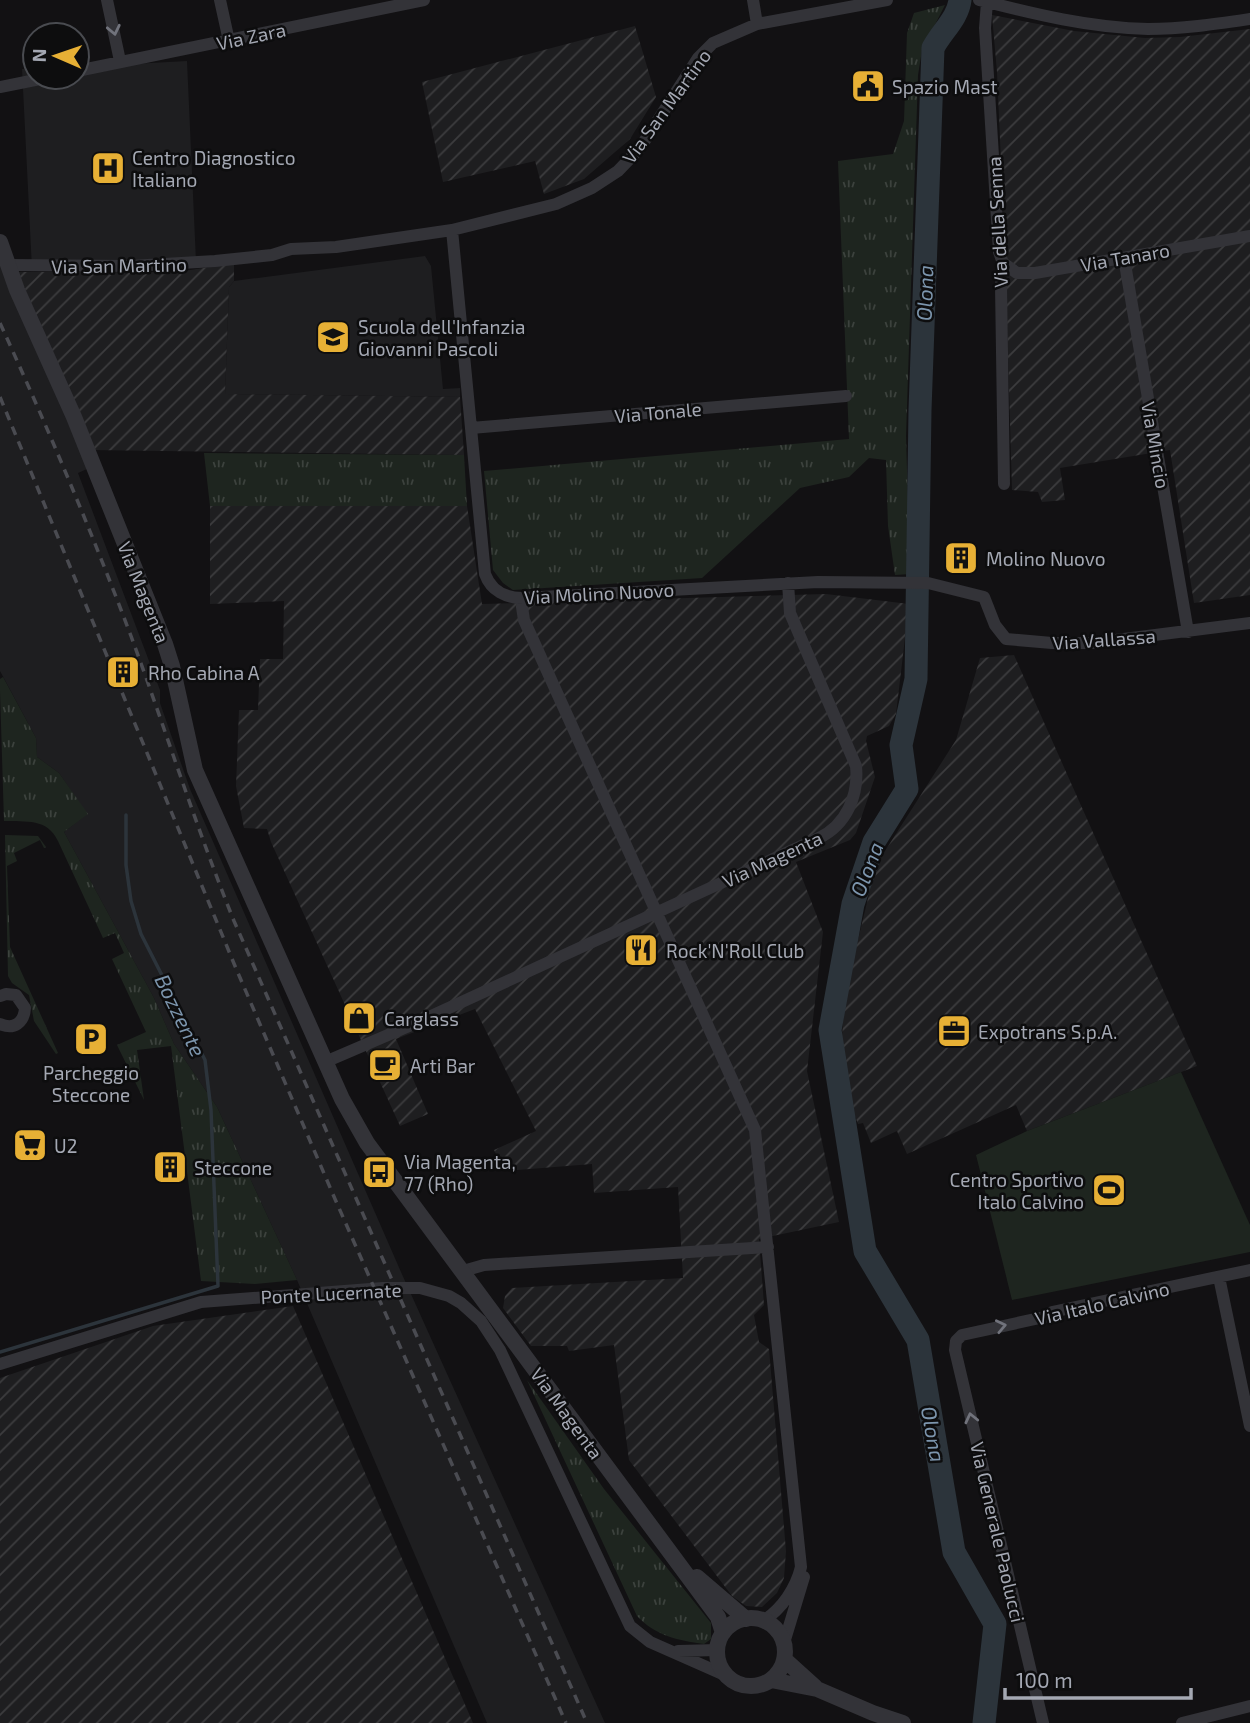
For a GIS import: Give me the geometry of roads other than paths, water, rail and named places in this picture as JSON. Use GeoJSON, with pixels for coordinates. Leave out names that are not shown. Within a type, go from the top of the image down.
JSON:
{"type":"FeatureCollection","features":[{"type":"Feature","properties":{"kind":"street"},"geometry":{"type":"LineString","coordinates":[[107,0],[120,61]]}},
{"type":"Feature","properties":{"kind":"street"},"geometry":{"type":"LineString","coordinates":[[220,0],[229,41]]}},
{"type":"Feature","properties":{"kind":"street","name":"Via Zara"},"geometry":{"type":"LineString","coordinates":[[91,68],[424,0]]}},
{"type":"Feature","properties":{"kind":"street"},"geometry":{"type":"LineString","coordinates":[[752,0],[757,24]]}},
{"type":"Feature","properties":{"kind":"street","name":"Via San Martino"},"geometry":{"type":"LineString","coordinates":[[7,265],[167,265],[272,255],[305,256],[327,247],[452,230],[556,204],[592,188],[618,171],[640,148],[698,58],[708,47],[728,34],[757,24],[887,0]]}},
{"type":"Feature","properties":{"kind":"street"},"geometry":{"type":"LineString","coordinates":[[983,1],[1075,22],[1135,28],[1185,28],[1250,19]]}},
{"type":"Feature","properties":{"kind":"street","name":"Via della Senna"},"geometry":{"type":"LineString","coordinates":[[983,1],[999,252],[1003,263],[1001,286],[1004,484]]}},
{"type":"Feature","properties":{"kind":"street"},"geometry":{"type":"LineString","coordinates":[[0,87],[21,83]]}},
{"type":"Feature","properties":{"kind":"street","name":"Via Molino Nuovo"},"geometry":{"type":"LineString","coordinates":[[452,230],[485,575],[488,583],[499,592],[523,598],[788,583],[906,582],[928,583],[984,597]]}},
{"type":"Feature","properties":{"kind":"street","name":"Via Tanaro"},"geometry":{"type":"LineString","coordinates":[[1003,263],[1011,270],[1025,274],[1250,236]]}},
{"type":"Feature","properties":{"kind":"street","name":"Via Magenta"},"geometry":{"type":"LineString","coordinates":[[0,242],[7,265],[74,417],[165,644],[195,770],[342,1099],[368,1143],[718,1618],[723,1633]]}},
{"type":"Feature","properties":{"kind":"street","name":"Via Mincio"},"geometry":{"type":"LineString","coordinates":[[1124,258],[1188,632]]}},
{"type":"Feature","properties":{"kind":"street","name":"Via Tonale"},"geometry":{"type":"LineString","coordinates":[[471,428],[846,397]]}},
{"type":"Feature","properties":{"kind":"street","name":"Via Magenta"},"geometry":{"type":"LineString","coordinates":[[325,1062],[416,1023],[829,833],[841,824],[850,805],[857,774],[854,758],[790,613],[788,583]]}},
{"type":"Feature","properties":{"kind":"street","name":"Via Vallassa"},"geometry":{"type":"LineString","coordinates":[[984,597],[1002,636],[1011,641],[1092,643],[1250,622]]}},
{"type":"Feature","properties":{"kind":"street"},"geometry":{"type":"LineString","coordinates":[[523,598],[524,620],[755,1130],[801,1550],[798,1579],[790,1593],[763,1621]]}},
{"type":"Feature","properties":{"kind":"street"},"geometry":{"type":"LineString","coordinates":[[0,994],[16,995],[25,1008],[23,1018],[16,1025],[0,1024]]}},
{"type":"Feature","properties":{"kind":"street"},"geometry":{"type":"LineString","coordinates":[[463,1271],[484,1265],[768,1247]]}},
{"type":"Feature","properties":{"kind":"street","name":"Via Italo Calvino"},"geometry":{"type":"LineString","coordinates":[[956,1340],[962,1335],[1049,1316],[1052,1312],[1250,1270]]}},
{"type":"Feature","properties":{"kind":"street"},"geometry":{"type":"LineString","coordinates":[[1219,1277],[1250,1426]]}},
{"type":"Feature","properties":{"kind":"street","name":"Ponte Lucernate"},"geometry":{"type":"LineString","coordinates":[[0,1364],[201,1302],[383,1288],[420,1288],[449,1296],[481,1321],[500,1350],[630,1626],[650,1642],[727,1676]]}},
{"type":"Feature","properties":{"kind":"street","name":"Via Generale Paolucci"},"geometry":{"type":"LineString","coordinates":[[956,1340],[955,1350],[1042,1723]]}},
{"type":"Feature","properties":{"kind":"street"},"geometry":{"type":"LineString","coordinates":[[801,1550],[805,1566],[802,1586],[784,1651],[779,1672],[771,1680],[748,1686],[727,1676],[719,1662],[718,1650],[723,1633],[736,1622],[746,1619],[763,1621],[777,1631],[784,1651],[817,1689]]}},
{"type":"Feature","properties":{"kind":"street","name":"Via Magenta"},"geometry":{"type":"LineString","coordinates":[[672,1554],[746,1619]]}},
{"type":"Feature","properties":{"kind":"street","name":"Ponte Lucernate"},"geometry":{"type":"LineString","coordinates":[[674,1652],[718,1650]]}},
{"type":"Feature","properties":{"kind":"street"},"geometry":{"type":"LineString","coordinates":[[771,1680],[817,1689],[903,1723]]}},
{"type":"Feature","properties":{"kind":"street"},"geometry":{"type":"LineString","coordinates":[[1182,1723],[1250,1706]]}},
{"type":"Feature","properties":{"kind":"waterway","name":"Olona"},"geometry":{"type":"LineString","coordinates":[[960,0],[953,19],[933,48],[920,410],[916,679],[901,745],[907,789],[874,842],[853,904],[830,1030],[865,1251],[918,1340],[954,1552],[995,1624],[984,1723]]}},
{"type":"Feature","properties":{"kind":"waterway","name":"Bozzente"},"geometry":{"type":"LineString","coordinates":[[0,1352],[218,1286],[211,1110],[205,1060],[141,934],[131,901],[126,865],[126,815]]}},
{"type":"Feature","properties":{"kind":"railway"},"geometry":{"type":"LineString","coordinates":[[0,323],[35,400],[116,596],[234,921],[587,1723]]}},
{"type":"Feature","properties":{"kind":"railway"},"geometry":{"type":"LineString","coordinates":[[0,397],[235,966],[566,1723]]}},
{"type":"Feature","properties":{"kind":"place","name":"Spazio Mast"},"geometry":{"type":"Point","coordinates":[868,86]}},
{"type":"Feature","properties":{"kind":"place","name":"Centro Diagnostico Italiano"},"geometry":{"type":"Point","coordinates":[108,168]}},
{"type":"Feature","properties":{"kind":"place","name":"Scuola dell'Infanzia Giovanni Pascoli"},"geometry":{"type":"Point","coordinates":[333,337]}},
{"type":"Feature","properties":{"kind":"place","name":"Molino Nuovo"},"geometry":{"type":"Point","coordinates":[961,558]}},
{"type":"Feature","properties":{"kind":"place","name":"Rho Cabina A"},"geometry":{"type":"Point","coordinates":[123,672]}},
{"type":"Feature","properties":{"kind":"place","name":"Rock'N'Roll Club"},"geometry":{"type":"Point","coordinates":[641,950]}},
{"type":"Feature","properties":{"kind":"place","name":"Carglass"},"geometry":{"type":"Point","coordinates":[359,1018]}},
{"type":"Feature","properties":{"kind":"place","name":"Expotrans S.p.A."},"geometry":{"type":"Point","coordinates":[954,1031]}},
{"type":"Feature","properties":{"kind":"place","name":"Parcheggio Steccone"},"geometry":{"type":"Point","coordinates":[91,1039]}},
{"type":"Feature","properties":{"kind":"place","name":"Arti Bar"},"geometry":{"type":"Point","coordinates":[385,1065]}},
{"type":"Feature","properties":{"kind":"place","name":"U2"},"geometry":{"type":"Point","coordinates":[30,1145]}},
{"type":"Feature","properties":{"kind":"place","name":"Steccone"},"geometry":{"type":"Point","coordinates":[170,1167]}},
{"type":"Feature","properties":{"kind":"place","name":"Via Magenta, 77 (Rho)"},"geometry":{"type":"Point","coordinates":[379,1172]}},
{"type":"Feature","properties":{"kind":"place","name":"Centro Sportivo Italo Calvino"},"geometry":{"type":"Point","coordinates":[1109,1190]}}]}
